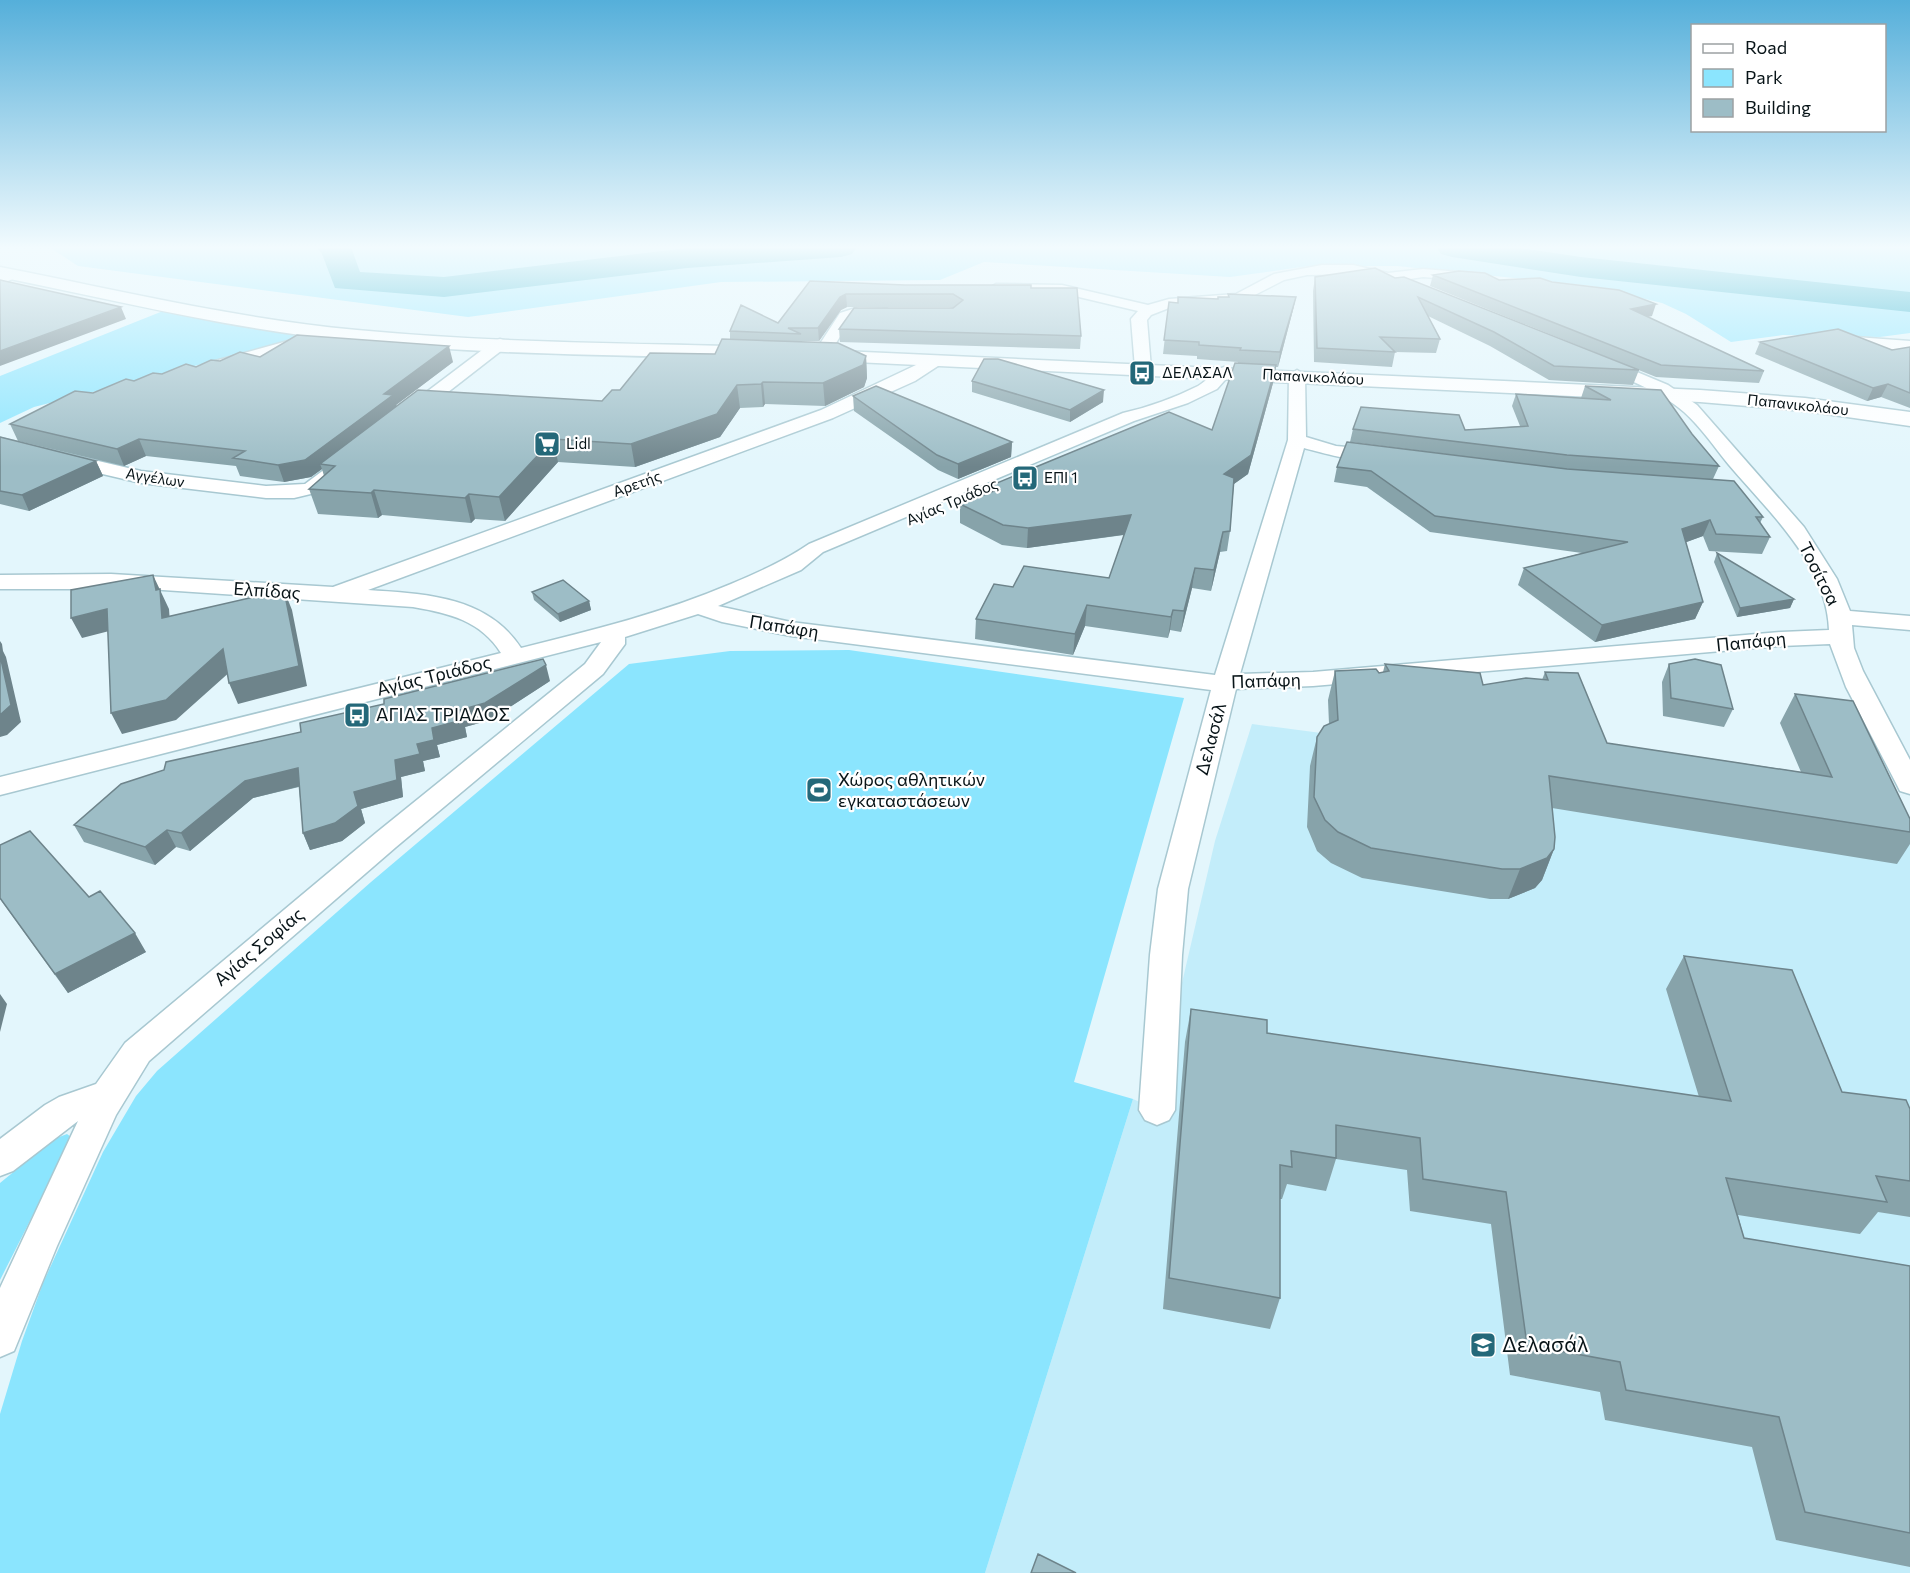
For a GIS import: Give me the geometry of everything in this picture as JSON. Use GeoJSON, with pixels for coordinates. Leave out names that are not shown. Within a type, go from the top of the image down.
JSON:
{"type":"FeatureCollection","features":[{"type":"Feature","properties":{"kind":"main road"},"geometry":{"type":"LineString","coordinates":[[244,320],[330,334],[398,340],[775,354]]}},
{"type":"Feature","properties":{"kind":"main road","name":"Παπανικολάου"},"geometry":{"type":"LineString","coordinates":[[798,355],[1297,375],[1672,395],[1796,404],[1910,419]]}},
{"type":"Feature","properties":{"kind":"street"},"geometry":{"type":"LineString","coordinates":[[820,356],[841,320]]}},
{"type":"Feature","properties":{"kind":"street"},"geometry":{"type":"LineString","coordinates":[[1139,320],[1143,368]]}},
{"type":"Feature","properties":{"kind":"street"},"geometry":{"type":"LineString","coordinates":[[204,369],[330,334]]}},
{"type":"Feature","properties":{"kind":"street"},"geometry":{"type":"LineString","coordinates":[[1856,342],[1910,346]]}},
{"type":"Feature","properties":{"kind":"street"},"geometry":{"type":"LineString","coordinates":[[392,427],[500,344]]}},
{"type":"Feature","properties":{"kind":"street","name":"Τοσίτσα"},"geometry":{"type":"LineString","coordinates":[[1585,356],[1672,395],[1698,416],[1764,491],[1811,551],[1836,602],[1847,663],[1910,785]]}},
{"type":"Feature","properties":{"kind":"street","name":"Αρετής"},"geometry":{"type":"LineString","coordinates":[[333,594],[827,414],[909,377],[935,361]]}},
{"type":"Feature","properties":{"kind":"street","name":"Αγίας Τριάδος"},"geometry":{"type":"LineString","coordinates":[[0,786],[647,624],[698,606],[792,565],[816,561],[1138,421],[1140,416],[1213,386],[1223,377],[1224,372]]}},
{"type":"Feature","properties":{"kind":"street","name":"Δελασάλ"},"geometry":{"type":"LineString","coordinates":[[1157,1110],[1166,955],[1173,889],[1216,714],[1297,440],[1297,375]]}},
{"type":"Feature","properties":{"kind":"street","name":"Αγγέλων"},"geometry":{"type":"LineString","coordinates":[[3,436],[107,471],[173,482],[266,492],[294,492],[312,488],[356,455]]}},
{"type":"Feature","properties":{"kind":"street"},"geometry":{"type":"LineString","coordinates":[[1297,440],[1335,451],[1404,458]]}},
{"type":"Feature","properties":{"kind":"street"},"geometry":{"type":"LineString","coordinates":[[1740,490],[1764,491]]}},
{"type":"Feature","properties":{"kind":"street","name":"Ελπίδας"},"geometry":{"type":"LineString","coordinates":[[0,582],[118,582],[333,594],[414,602],[476,616],[502,636],[514,656]]}},
{"type":"Feature","properties":{"kind":"street","name":"Παπάφη"},"geometry":{"type":"LineString","coordinates":[[698,606],[732,618],[791,629],[1181,681],[1227,683],[1336,677],[1781,639],[1839,627],[1910,623]]}},
{"type":"Feature","properties":{"kind":"street","name":"Αγίας Σοφίας"},"geometry":{"type":"LineString","coordinates":[[0,1337],[57,1202],[108,1095],[127,1063],[151,1038],[594,669],[613,644],[613,632]]}},
{"type":"Feature","properties":{"kind":"street"},"geometry":{"type":"LineString","coordinates":[[0,1160],[64,1111],[108,1095]]}},
{"type":"Feature","properties":{"kind":"shaded area","name":"Δελασάλ"},"geometry":{"type":"Polygon","coordinates":[[[1252,724],[1892,808],[1910,840],[1910,1573],[985,1573],[1133,1099],[1173,1117],[1178,1000],[1215,841],[1252,724]]]}},
{"type":"Feature","properties":{"kind":"green space"},"geometry":{"type":"Polygon","coordinates":[[[139,320],[219,320],[312,336],[34,407],[0,423],[0,376],[139,320]]]}},
{"type":"Feature","properties":{"kind":"green space"},"geometry":{"type":"Polygon","coordinates":[[[1696,320],[1910,320],[1910,333],[1880,337],[1783,335],[1731,342],[1696,320]]]}},
{"type":"Feature","properties":{"kind":"green space"},"geometry":{"type":"Polygon","coordinates":[[[849,650],[1184,698],[1074,1082],[1133,1099],[985,1573],[0,1573],[0,1414],[22,1341],[43,1283],[103,1152],[136,1096],[157,1071],[371,882],[629,664],[730,651],[849,650]]]}},
{"type":"Feature","properties":{"kind":"green space"},"geometry":{"type":"Polygon","coordinates":[[[67,1134],[71,1137],[70,1142],[0,1280],[0,1183],[54,1139],[67,1134]]]}},
{"type":"Feature","properties":{"kind":"building"},"geometry":{"type":"Polygon","coordinates":[[[0,320],[84,320],[0,351],[0,320]]]}},
{"type":"Feature","properties":{"kind":"building"},"geometry":{"type":"Polygon","coordinates":[[[734,320],[773,320],[778,323],[780,320],[823,320],[818,328],[788,328],[801,334],[730,331],[734,320]]]}},
{"type":"Feature","properties":{"kind":"building"},"geometry":{"type":"Polygon","coordinates":[[[845,320],[1080,320],[1081,336],[839,329],[845,320]]]}},
{"type":"Feature","properties":{"kind":"building"},"geometry":{"type":"Polygon","coordinates":[[[1167,320],[1289,320],[1280,352],[1240,350],[1241,348],[1199,345],[1199,342],[1164,340],[1167,320]]]}},
{"type":"Feature","properties":{"kind":"building"},"geometry":{"type":"Polygon","coordinates":[[[1316,320],[1430,320],[1440,339],[1380,337],[1395,352],[1317,348],[1316,320]]]}},
{"type":"Feature","properties":{"kind":"building"},"geometry":{"type":"Polygon","coordinates":[[[1469,320],[1514,320],[1639,370],[1554,366],[1469,320]]]}},
{"type":"Feature","properties":{"kind":"building"},"geometry":{"type":"Polygon","coordinates":[[[1548,320],[1655,320],[1764,371],[1661,365],[1548,320]]]}},
{"type":"Feature","properties":{"kind":"building"},"geometry":{"type":"Polygon","coordinates":[[[1838,329],[1892,350],[1910,347],[1910,393],[1888,384],[1873,388],[1760,342],[1838,329]]]}},
{"type":"Feature","properties":{"kind":"building"},"geometry":{"type":"Polygon","coordinates":[[[297,335],[449,346],[384,394],[393,395],[305,460],[278,465],[233,458],[245,451],[139,439],[117,449],[10,424],[75,391],[93,393],[126,379],[134,381],[153,373],[162,374],[186,364],[196,367],[211,360],[220,361],[240,352],[260,357],[297,335]]]}},
{"type":"Feature","properties":{"kind":"building"},"geometry":{"type":"Polygon","coordinates":[[[722,339],[838,343],[866,356],[863,365],[823,383],[763,382],[737,385],[717,414],[631,444],[553,439],[499,497],[469,494],[465,498],[374,490],[371,493],[309,489],[335,466],[320,464],[418,390],[602,401],[612,390],[620,390],[650,353],[715,354],[722,339]]]}},
{"type":"Feature","properties":{"kind":"building"},"geometry":{"type":"Polygon","coordinates":[[[984,359],[998,359],[1104,390],[1070,410],[972,381],[984,359]]]}},
{"type":"Feature","properties":{"kind":"building"},"geometry":{"type":"Polygon","coordinates":[[[1235,363],[1276,365],[1251,455],[1224,474],[1234,478],[1230,531],[1223,532],[1214,570],[1195,568],[1184,611],[1173,610],[1171,617],[1087,605],[1075,634],[976,619],[994,584],[1013,587],[1024,566],[1109,578],[1131,515],[1028,528],[1003,525],[960,504],[999,489],[992,485],[1169,412],[1212,430],[1235,363]]]}},
{"type":"Feature","properties":{"kind":"building"},"geometry":{"type":"Polygon","coordinates":[[[876,386],[1012,442],[958,464],[937,455],[853,396],[876,386]]]}},
{"type":"Feature","properties":{"kind":"building"},"geometry":{"type":"Polygon","coordinates":[[[1585,386],[1661,390],[1692,434],[1719,466],[1567,455],[1353,429],[1361,407],[1459,415],[1465,430],[1528,426],[1516,394],[1611,400],[1585,386]]]}},
{"type":"Feature","properties":{"kind":"building"},"geometry":{"type":"Polygon","coordinates":[[[0,437],[96,461],[22,495],[0,491],[0,437]]]}},
{"type":"Feature","properties":{"kind":"building"},"geometry":{"type":"Polygon","coordinates":[[[1347,442],[1567,469],[1734,481],[1763,517],[1756,517],[1770,537],[1716,534],[1710,520],[1682,529],[1703,602],[1602,625],[1524,568],[1628,542],[1435,516],[1371,471],[1337,467],[1347,442]]]}},
{"type":"Feature","properties":{"kind":"building"},"geometry":{"type":"Polygon","coordinates":[[[1717,553],[1794,599],[1740,608],[1717,553]]]}},
{"type":"Feature","properties":{"kind":"building"},"geometry":{"type":"Polygon","coordinates":[[[153,575],[156,590],[160,589],[162,618],[284,590],[299,666],[229,683],[223,649],[166,700],[111,713],[107,609],[71,618],[71,590],[153,575]]]}},
{"type":"Feature","properties":{"kind":"building"},"geometry":{"type":"Polygon","coordinates":[[[563,580],[589,601],[558,614],[532,592],[563,580]]]}},
{"type":"Feature","properties":{"kind":"building"},"geometry":{"type":"Polygon","coordinates":[[[0,655],[11,705],[0,715],[0,655]]]}},
{"type":"Feature","properties":{"kind":"building"},"geometry":{"type":"Polygon","coordinates":[[[543,659],[546,665],[485,703],[460,710],[462,720],[432,728],[434,740],[417,744],[420,754],[395,760],[397,780],[354,792],[358,806],[335,823],[303,833],[298,768],[245,781],[181,833],[167,830],[145,847],[74,825],[121,784],[164,770],[166,762],[301,732],[300,723],[384,704],[384,699],[543,659]]]}},
{"type":"Feature","properties":{"kind":"building"},"geometry":{"type":"Polygon","coordinates":[[[1695,659],[1721,665],[1733,709],[1671,698],[1669,664],[1695,659]]]}},
{"type":"Feature","properties":{"kind":"building"},"geometry":{"type":"Polygon","coordinates":[[[1385,664],[1480,673],[1483,685],[1526,678],[1548,680],[1545,672],[1578,673],[1607,743],[1832,777],[1795,694],[1853,701],[1910,819],[1910,832],[1549,776],[1555,837],[1554,849],[1547,858],[1520,869],[1502,869],[1371,848],[1338,832],[1325,820],[1314,797],[1317,737],[1324,726],[1338,720],[1335,671],[1376,669],[1379,673],[1389,671],[1385,664]]]}},
{"type":"Feature","properties":{"kind":"building"},"geometry":{"type":"Polygon","coordinates":[[[30,831],[89,897],[100,891],[135,933],[55,974],[0,898],[0,845],[30,831]]]}},
{"type":"Feature","properties":{"kind":"building"},"geometry":{"type":"Polygon","coordinates":[[[1684,956],[1792,970],[1842,1092],[1906,1100],[1910,1109],[1910,1181],[1876,1176],[1887,1202],[1726,1178],[1744,1238],[1910,1266],[1910,1533],[1805,1512],[1779,1417],[1626,1390],[1620,1362],[1527,1345],[1506,1192],[1423,1179],[1420,1138],[1336,1125],[1336,1158],[1291,1151],[1292,1167],[1280,1165],[1280,1298],[1169,1278],[1191,1009],[1267,1020],[1267,1033],[1731,1101],[1684,956]]]}},
{"type":"Feature","properties":{"kind":"building"},"geometry":{"type":"Polygon","coordinates":[[[1038,1554],[1076,1573],[1031,1573],[1038,1554]]]}},
{"type":"Feature","properties":{"kind":"place","name":"ΔΕΛΑΣΑΛ"},"geometry":{"type":"Point","coordinates":[1142,373]}},
{"type":"Feature","properties":{"kind":"place","name":"Lidl"},"geometry":{"type":"Point","coordinates":[547,444]}},
{"type":"Feature","properties":{"kind":"place","name":"ΕΠΙ 1"},"geometry":{"type":"Point","coordinates":[1025,478]}},
{"type":"Feature","properties":{"kind":"place","name":"ΑΓΙΑΣ ΤΡΙΑΔΟΣ"},"geometry":{"type":"Point","coordinates":[357,715]}},
{"type":"Feature","properties":{"kind":"place","name":"Χώρος αθλητικών εγκαταστάσεων"},"geometry":{"type":"Point","coordinates":[819,790]}},
{"type":"Feature","properties":{"kind":"place","name":"Δελασάλ"},"geometry":{"type":"Point","coordinates":[1483,1345]}}]}
